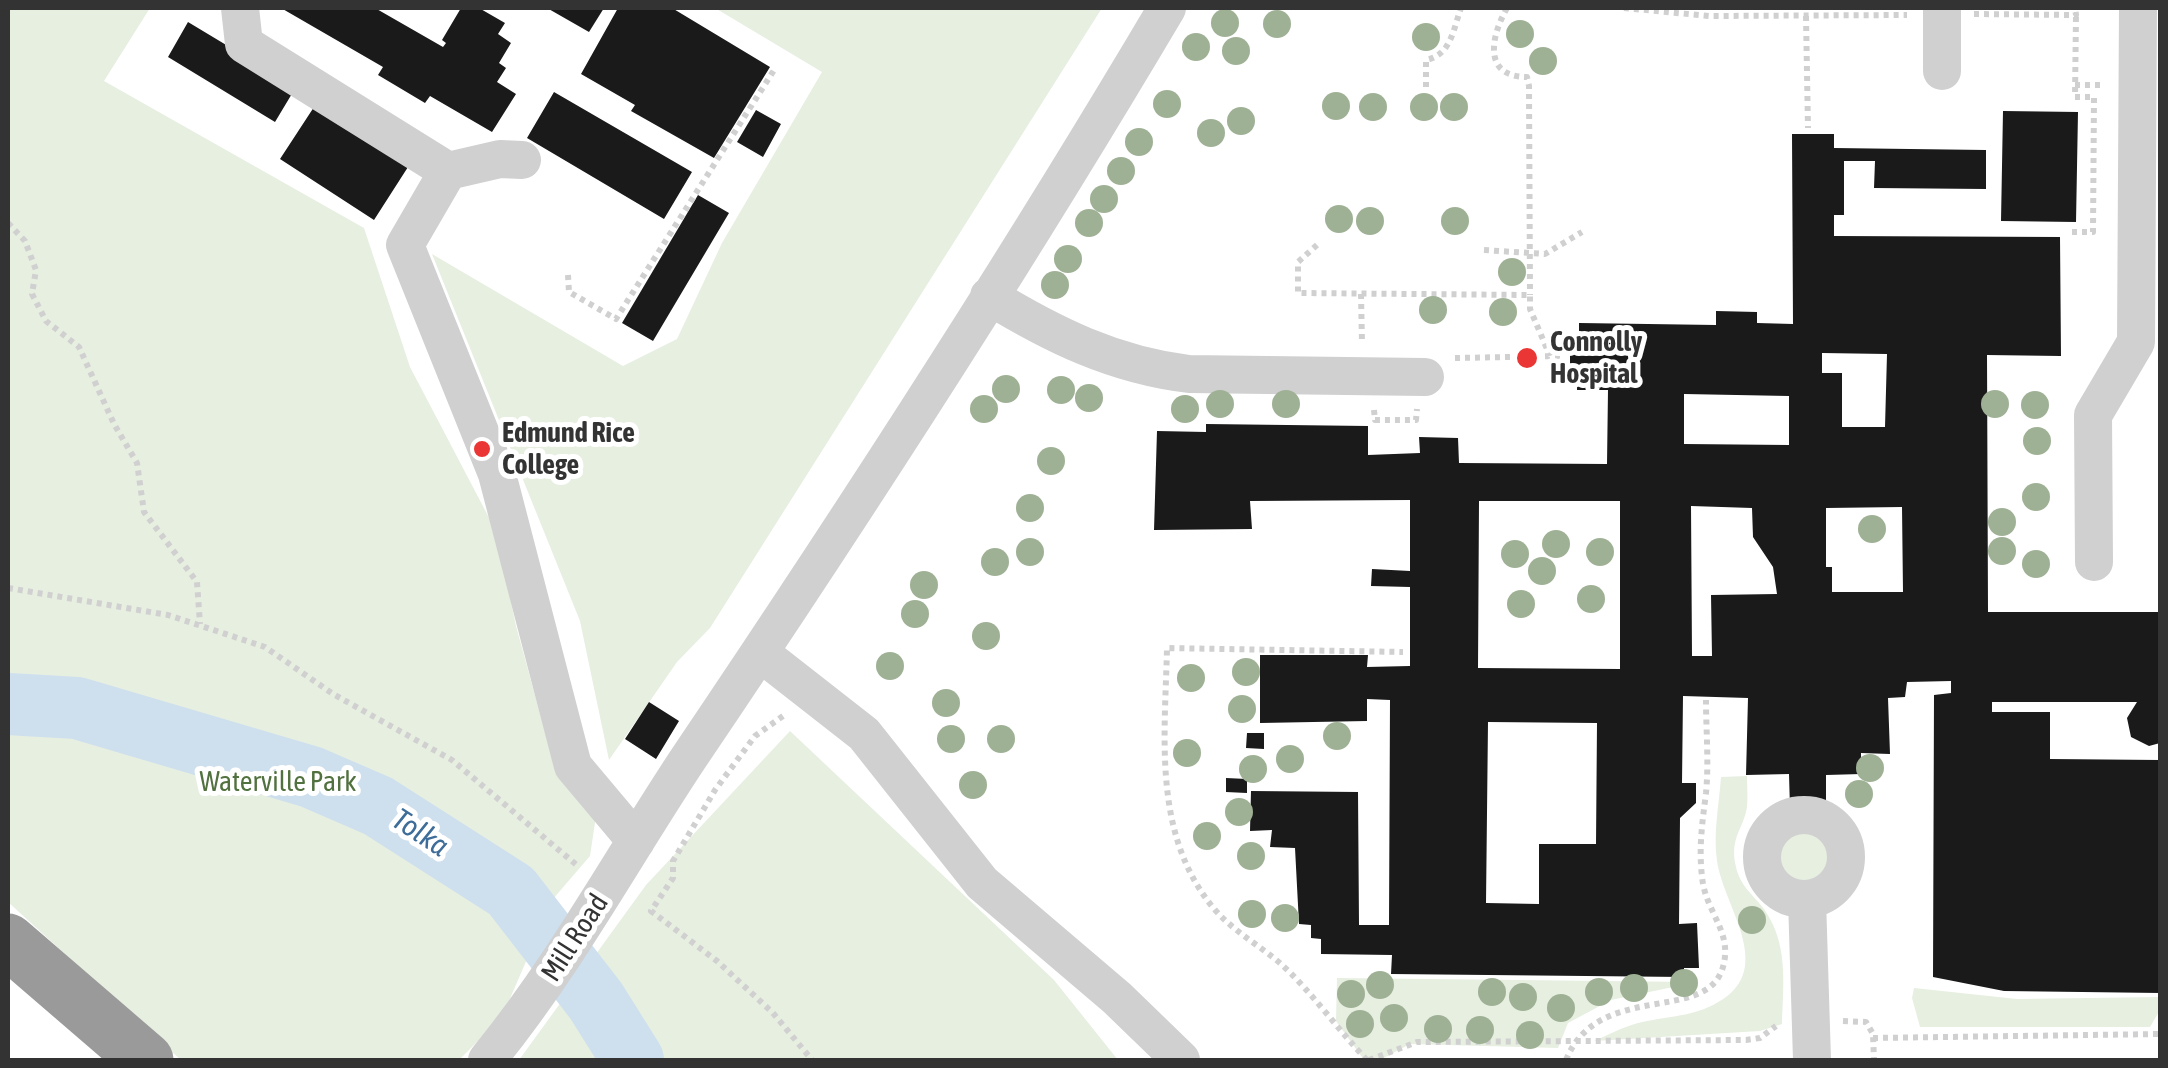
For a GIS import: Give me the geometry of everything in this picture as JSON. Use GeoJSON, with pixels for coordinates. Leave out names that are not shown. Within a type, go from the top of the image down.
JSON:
{"type":"FeatureCollection","features":[{"type":"Feature","properties":{"kind":"highway"},"geometry":{"type":"LineString","coordinates":[[8,941],[146,1060]]}},
{"type":"Feature","properties":{"kind":"street"},"geometry":{"type":"LineString","coordinates":[[240,8],[244,44],[440,184]]}},
{"type":"Feature","properties":{"kind":"street","name":"Mill Road"},"geometry":{"type":"LineString","coordinates":[[487,1060],[524,1015],[584,927],[646,825],[762,655],[1064,181],[1167,8]]}},
{"type":"Feature","properties":{"kind":"street"},"geometry":{"type":"LineString","coordinates":[[2094,562],[2093,415],[2136,342],[2138,8]]}},
{"type":"Feature","properties":{"kind":"street"},"geometry":{"type":"LineString","coordinates":[[1942,11],[1942,71]]}},
{"type":"Feature","properties":{"kind":"street"},"geometry":{"type":"LineString","coordinates":[[522,160],[500,159],[440,184],[406,244],[498,474],[572,766],[646,825]]}},
{"type":"Feature","properties":{"kind":"street"},"geometry":{"type":"LineString","coordinates":[[989,296],[1060,339],[1146,367],[1189,374],[1425,377]]}},
{"type":"Feature","properties":{"kind":"street"},"geometry":{"type":"LineString","coordinates":[[762,655],[864,734],[982,882],[1181,1060]]}},
{"type":"Feature","properties":{"kind":"street"},"geometry":{"type":"LineString","coordinates":[[1806,899],[1812,1060]]}},
{"type":"Feature","properties":{"kind":"path"},"geometry":{"type":"LineString","coordinates":[[1426,87],[1426,60],[1440,57],[1447,48],[1461,8]]}},
{"type":"Feature","properties":{"kind":"path"},"geometry":{"type":"LineString","coordinates":[[1507,8],[1493,47],[1501,70],[1510,76],[1527,76],[1529,86],[1530,309],[1550,357]]}},
{"type":"Feature","properties":{"kind":"path"},"geometry":{"type":"LineString","coordinates":[[1624,8],[1708,16],[2076,11],[2075,97],[2094,97],[2093,232],[2072,232]]}},
{"type":"Feature","properties":{"kind":"path"},"geometry":{"type":"LineString","coordinates":[[1806,16],[1808,128]]}},
{"type":"Feature","properties":{"kind":"path"},"geometry":{"type":"LineString","coordinates":[[568,275],[570,292],[616,319],[776,67]]}},
{"type":"Feature","properties":{"kind":"path"},"geometry":{"type":"LineString","coordinates":[[8,223],[25,240],[31,255],[36,270],[32,294],[46,321],[79,347],[114,424],[137,462],[144,512],[197,582],[200,624]]}},
{"type":"Feature","properties":{"kind":"path"},"geometry":{"type":"LineString","coordinates":[[1484,250],[1545,254],[1582,232]]}},
{"type":"Feature","properties":{"kind":"path"},"geometry":{"type":"LineString","coordinates":[[1317,245],[1298,262],[1298,294],[1530,294]]}},
{"type":"Feature","properties":{"kind":"path"},"geometry":{"type":"LineString","coordinates":[[1361,294],[1363,374]]}},
{"type":"Feature","properties":{"kind":"path"},"geometry":{"type":"LineString","coordinates":[[8,588],[200,624],[265,647],[334,694],[452,760],[604,892]]}},
{"type":"Feature","properties":{"kind":"path"},"geometry":{"type":"LineString","coordinates":[[1403,652],[1167,648],[1165,774],[1172,827],[1185,860],[1215,909],[1280,964],[1368,1060],[1418,1042],[1746,1040],[1771,1033],[1777,1020]]}},
{"type":"Feature","properties":{"kind":"path"},"geometry":{"type":"LineString","coordinates":[[1566,1060],[1573,1043],[1599,1019],[1689,997],[1704,991],[1721,974],[1726,934],[1704,890],[1698,836],[1706,792],[1706,700]]}},
{"type":"Feature","properties":{"kind":"path"},"geometry":{"type":"LineString","coordinates":[[796,714],[776,717],[755,736],[715,790],[673,861],[673,878],[651,911],[717,961],[773,1013],[812,1060]]}},
{"type":"Feature","properties":{"kind":"path"},"geometry":{"type":"LineString","coordinates":[[1873,1038],[2160,1034]]}},
{"type":"Feature","properties":{"kind":"green space","name":"Waterville Park"},"geometry":{"type":"Polygon","coordinates":[[[8,8],[150,8],[104,81],[364,228],[410,367],[496,531],[516,626],[556,772],[596,816],[590,856],[553,899],[502,1017],[459,1060],[181,1060],[8,902],[8,8]]]}},
{"type":"Feature","properties":{"kind":"green space"},"geometry":{"type":"Polygon","coordinates":[[[715,8],[1102,8],[710,628],[677,662],[609,760],[580,621],[432,254],[623,366],[677,339],[722,243],[822,72],[715,8]]]}},
{"type":"Feature","properties":{"kind":"green space"},"geometry":{"type":"Polygon","coordinates":[[[790,731],[1054,980],[1118,1060],[519,1060],[646,885],[790,731]]]}},
{"type":"Feature","properties":{"kind":"green space"},"geometry":{"type":"Polygon","coordinates":[[[1747,776],[1747,807],[1734,857],[1742,882],[1765,910],[1779,943],[1783,969],[1782,1024],[1760,1031],[1594,1041],[1638,1023],[1704,1009],[1733,991],[1743,975],[1743,939],[1722,880],[1716,840],[1721,777],[1747,776]]]}},
{"type":"Feature","properties":{"kind":"green space"},"geometry":{"type":"Polygon","coordinates":[[[1803,831],[1820,839],[1828,856],[1820,873],[1803,881],[1786,873],[1778,856],[1786,839],[1803,831]]]}},
{"type":"Feature","properties":{"kind":"green space"},"geometry":{"type":"Polygon","coordinates":[[[1337,978],[1697,982],[1611,1000],[1568,1023],[1558,1048],[1410,1044],[1380,1060],[1364,1060],[1336,1021],[1337,978]]]}},
{"type":"Feature","properties":{"kind":"green space"},"geometry":{"type":"Polygon","coordinates":[[[1914,988],[2017,999],[2160,997],[2160,1010],[2150,1027],[1920,1027],[1912,998],[1914,988]]]}},
{"type":"Feature","properties":{"kind":"building"},"geometry":{"type":"Polygon","coordinates":[[[281,8],[375,8],[443,47],[446,43],[442,40],[461,8],[479,8],[505,23],[498,34],[511,43],[499,63],[506,68],[497,82],[516,94],[492,132],[430,96],[425,103],[378,75],[383,67],[281,8]]]}},
{"type":"Feature","properties":{"kind":"building"},"geometry":{"type":"Polygon","coordinates":[[[547,8],[604,8],[589,32],[547,8]]]}},
{"type":"Feature","properties":{"kind":"building"},"geometry":{"type":"Polygon","coordinates":[[[618,8],[672,8],[770,67],[714,158],[631,111],[635,105],[581,74],[618,8]]]}},
{"type":"Feature","properties":{"kind":"building"},"geometry":{"type":"Polygon","coordinates":[[[188,22],[296,87],[275,122],[168,57],[188,22]]]}},
{"type":"Feature","properties":{"kind":"building"},"geometry":{"type":"Polygon","coordinates":[[[554,92],[692,172],[664,219],[527,138],[554,92]]]}},
{"type":"Feature","properties":{"kind":"building"},"geometry":{"type":"Polygon","coordinates":[[[314,107],[408,167],[374,220],[280,159],[314,107]]]}},
{"type":"Feature","properties":{"kind":"building"},"geometry":{"type":"Polygon","coordinates":[[[756,110],[781,124],[763,157],[737,142],[756,110]]]}},
{"type":"Feature","properties":{"kind":"building"},"geometry":{"type":"Polygon","coordinates":[[[2003,111],[2078,112],[2076,222],[2001,221],[2003,111]]]}},
{"type":"Feature","properties":{"kind":"building"},"geometry":{"type":"Polygon","coordinates":[[[1792,134],[1834,134],[1834,148],[1986,150],[1986,189],[1874,188],[1875,161],[1844,161],[1844,215],[1834,215],[1834,236],[2060,237],[2061,356],[1987,355],[1988,612],[2160,612],[2160,743],[2149,746],[2131,737],[2127,718],[2137,702],[1992,702],[1992,712],[2050,712],[2050,759],[2160,760],[2160,993],[2004,991],[1933,977],[1934,695],[1951,693],[1951,681],[1907,682],[1905,697],[1888,698],[1890,754],[1861,753],[1861,774],[1826,775],[1826,809],[1790,809],[1789,774],[1746,775],[1748,698],[1683,696],[1682,783],[1696,783],[1696,803],[1680,818],[1679,924],[1697,923],[1699,968],[1684,968],[1684,977],[1391,974],[1392,955],[1321,954],[1321,939],[1311,938],[1311,925],[1299,924],[1295,848],[1270,847],[1272,830],[1250,831],[1251,791],[1358,792],[1359,925],[1389,925],[1390,700],[1367,699],[1367,721],[1260,723],[1260,655],[1368,655],[1367,667],[1410,666],[1410,587],[1371,586],[1372,569],[1410,571],[1410,500],[1250,501],[1252,529],[1154,530],[1157,431],[1206,432],[1206,424],[1368,426],[1368,455],[1420,453],[1419,437],[1458,438],[1459,463],[1607,464],[1608,390],[1577,390],[1577,366],[1570,366],[1570,347],[1579,347],[1579,323],[1716,325],[1716,311],[1757,312],[1757,323],[1793,324],[1792,134]],[[1822,353],[1822,373],[1842,373],[1842,427],[1885,427],[1887,354],[1822,353]],[[1684,394],[1684,444],[1789,445],[1789,396],[1684,394]],[[1479,501],[1478,668],[1620,669],[1620,501],[1479,501]],[[1691,506],[1692,656],[1712,656],[1711,595],[1777,594],[1773,567],[1753,537],[1752,508],[1691,506]],[[1902,507],[1826,508],[1826,567],[1832,567],[1832,592],[1903,592],[1902,507]],[[1488,722],[1486,903],[1539,904],[1539,844],[1596,844],[1597,723],[1488,722]]]}},
{"type":"Feature","properties":{"kind":"building"},"geometry":{"type":"Polygon","coordinates":[[[698,195],[729,213],[653,341],[622,323],[698,195]]]}},
{"type":"Feature","properties":{"kind":"building"},"geometry":{"type":"Polygon","coordinates":[[[649,702],[679,721],[656,759],[625,739],[649,702]]]}},
{"type":"Feature","properties":{"kind":"building"},"geometry":{"type":"Polygon","coordinates":[[[1247,733],[1264,733],[1264,749],[1246,748],[1247,733]]]}},
{"type":"Feature","properties":{"kind":"building"},"geometry":{"type":"Polygon","coordinates":[[[1226,778],[1247,779],[1247,793],[1226,792],[1226,778]]]}},
{"type":"Feature","properties":{"kind":"waterway","name":"Tolka"},"geometry":{"type":"LineString","coordinates":[[8,704],[77,708],[311,777],[378,806],[511,891],[596,1001],[633,1060]]}},
{"type":"Feature","properties":{"kind":"place","name":"Connolly Hospital"},"geometry":{"type":"Point","coordinates":[1527,358]}},
{"type":"Feature","properties":{"kind":"place","name":"Edmund Rice College"},"geometry":{"type":"Point","coordinates":[482,449]}}]}
